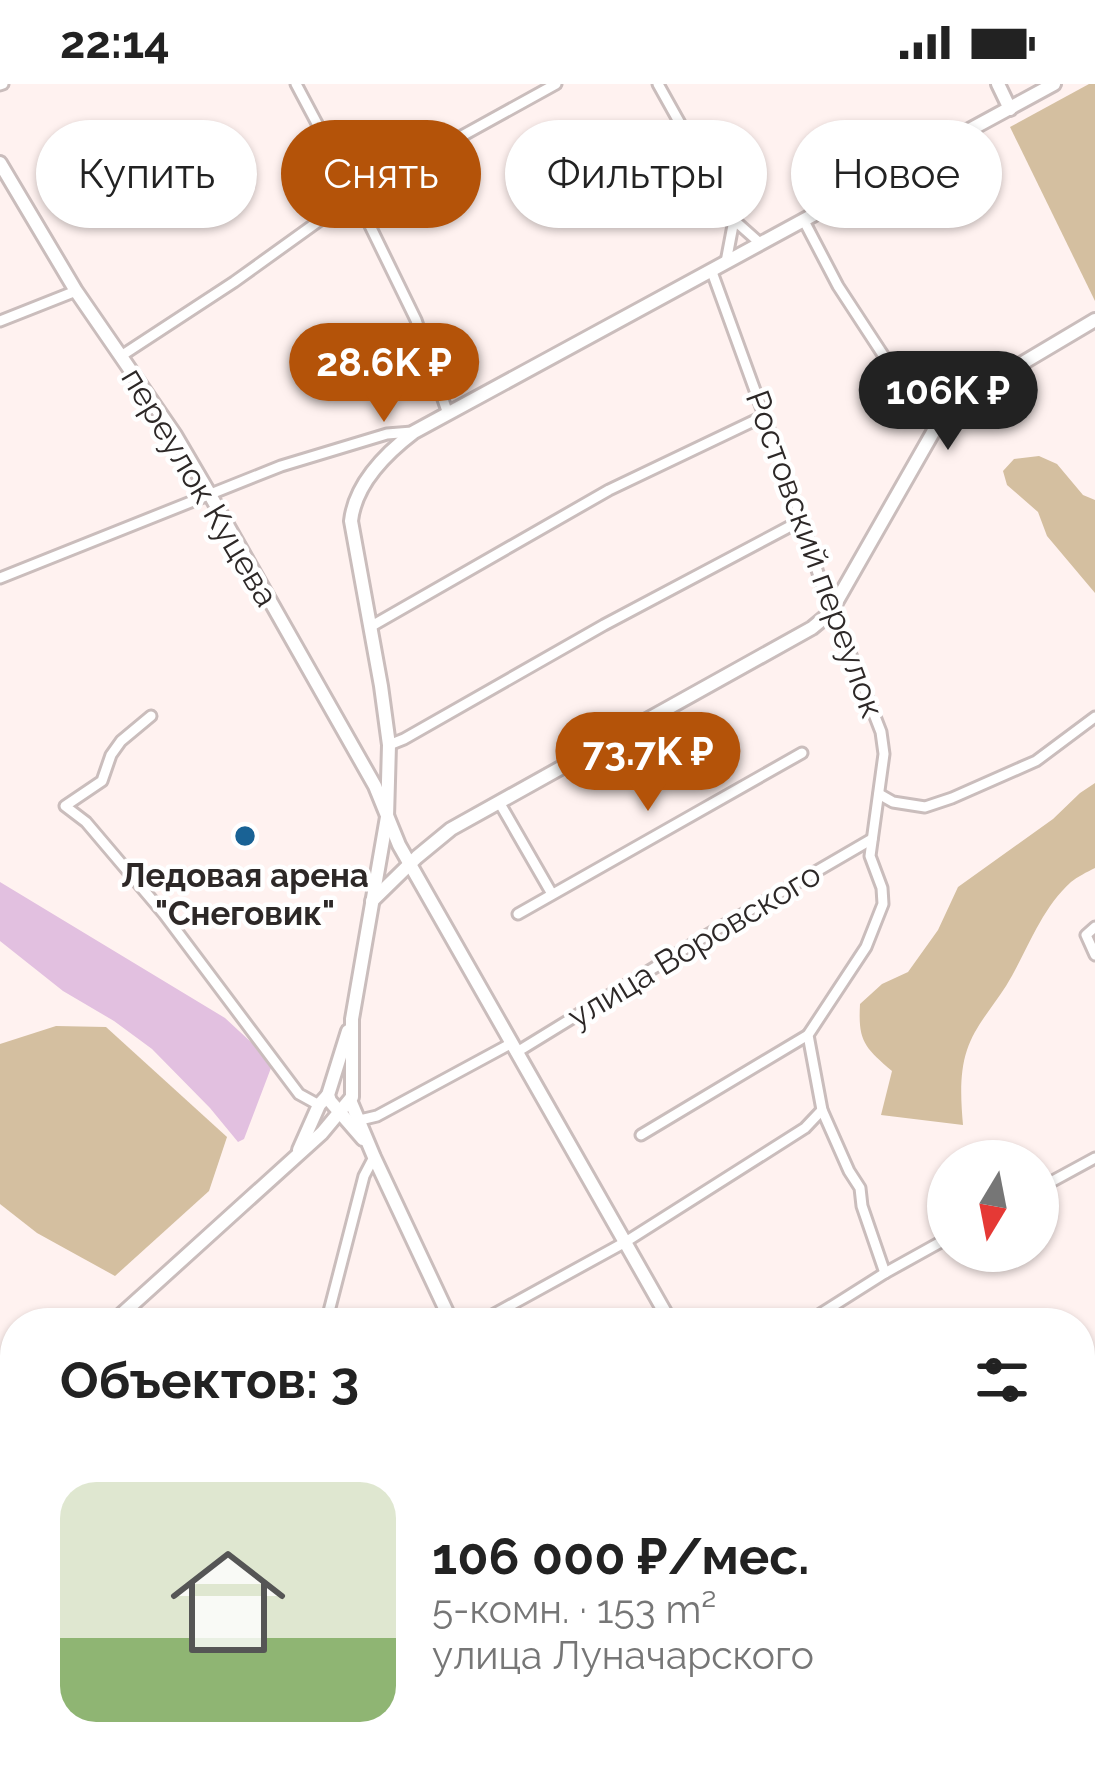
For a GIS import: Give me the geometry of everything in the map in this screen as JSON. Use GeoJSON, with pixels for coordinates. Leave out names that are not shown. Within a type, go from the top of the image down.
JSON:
{"type":"FeatureCollection","features":[{"type":"Feature","properties":{"kind":"street"},"geometry":{"type":"LineString","coordinates":[[296,84],[315,120]]}},
{"type":"Feature","properties":{"kind":"street"},"geometry":{"type":"LineString","coordinates":[[481,125],[556,84]]}},
{"type":"Feature","properties":{"kind":"street"},"geometry":{"type":"LineString","coordinates":[[658,84],[678,120]]}},
{"type":"Feature","properties":{"kind":"street"},"geometry":{"type":"LineString","coordinates":[[998,84],[1010,109]]}},
{"type":"Feature","properties":{"kind":"street"},"geometry":{"type":"LineString","coordinates":[[989,120],[1054,84]]}},
{"type":"Feature","properties":{"kind":"street","name":"переулок Куцева"},"geometry":{"type":"LineString","coordinates":[[0,163],[76,291],[209,493],[375,786],[399,845],[662,1308]]}},
{"type":"Feature","properties":{"kind":"street"},"geometry":{"type":"LineString","coordinates":[[121,356],[308,228]]}},
{"type":"Feature","properties":{"kind":"street"},"geometry":{"type":"LineString","coordinates":[[371,228],[416,320],[448,414]]}},
{"type":"Feature","properties":{"kind":"street"},"geometry":{"type":"LineString","coordinates":[[726,264],[733,228]]}},
{"type":"Feature","properties":{"kind":"street"},"geometry":{"type":"LineString","coordinates":[[743,228],[761,244]]}},
{"type":"Feature","properties":{"kind":"street"},"geometry":{"type":"LineString","coordinates":[[0,578],[209,493],[352,443],[414,432],[791,228]]}},
{"type":"Feature","properties":{"kind":"street"},"geometry":{"type":"LineString","coordinates":[[808,228],[838,286],[887,361]]}},
{"type":"Feature","properties":{"kind":"street","name":"Ростовский переулок"},"geometry":{"type":"LineString","coordinates":[[641,1135],[808,1035],[866,947],[883,904],[870,856],[884,754],[881,732],[830,613],[802,520],[712,272]]}},
{"type":"Feature","properties":{"kind":"street"},"geometry":{"type":"LineString","coordinates":[[0,321],[76,291]]}},
{"type":"Feature","properties":{"kind":"street"},"geometry":{"type":"LineString","coordinates":[[372,901],[452,829],[812,628],[830,613],[936,427],[967,396],[1095,320]]}},
{"type":"Feature","properties":{"kind":"street"},"geometry":{"type":"LineString","coordinates":[[370,627],[609,490],[764,416]]}},
{"type":"Feature","properties":{"kind":"street","name":"переулок Куцева"},"geometry":{"type":"LineString","coordinates":[[387,817],[389,745],[351,521],[362,486],[414,432]]}},
{"type":"Feature","properties":{"kind":"street"},"geometry":{"type":"LineString","coordinates":[[389,745],[802,520]]}},
{"type":"Feature","properties":{"kind":"street"},"geometry":{"type":"LineString","coordinates":[[151,716],[111,755],[102,781],[65,806],[86,821],[164,914],[299,1094],[337,1100],[362,1132],[445,1308]]}},
{"type":"Feature","properties":{"kind":"street"},"geometry":{"type":"LineString","coordinates":[[880,794],[893,802],[925,807],[952,798],[1036,760],[1095,717]]}},
{"type":"Feature","properties":{"kind":"street"},"geometry":{"type":"LineString","coordinates":[[518,914],[802,753]]}},
{"type":"Feature","properties":{"kind":"street"},"geometry":{"type":"LineString","coordinates":[[499,802],[552,894]]}},
{"type":"Feature","properties":{"kind":"street"},"geometry":{"type":"LineString","coordinates":[[129,1308],[322,1133],[337,1100],[387,817]]}},
{"type":"Feature","properties":{"kind":"street","name":"улица Воровского"},"geometry":{"type":"LineString","coordinates":[[362,1132],[377,1116],[515,1048],[872,839]]}},
{"type":"Feature","properties":{"kind":"street"},"geometry":{"type":"LineString","coordinates":[[1091,931],[1095,955]]}},
{"type":"Feature","properties":{"kind":"street"},"geometry":{"type":"LineString","coordinates":[[296,1157],[337,1100],[352,1019]]}},
{"type":"Feature","properties":{"kind":"street"},"geometry":{"type":"LineString","coordinates":[[808,1035],[822,1110],[860,1188],[885,1273]]}},
{"type":"Feature","properties":{"kind":"street"},"geometry":{"type":"LineString","coordinates":[[505,1308],[624,1243],[805,1128],[822,1110]]}},
{"type":"Feature","properties":{"kind":"street"},"geometry":{"type":"LineString","coordinates":[[322,1133],[339,1128],[362,1132]]}},
{"type":"Feature","properties":{"kind":"street"},"geometry":{"type":"LineString","coordinates":[[330,1308],[364,1176],[374,1157]]}},
{"type":"Feature","properties":{"kind":"street"},"geometry":{"type":"LineString","coordinates":[[1059,1178],[1095,1158]]}},
{"type":"Feature","properties":{"kind":"street"},"geometry":{"type":"LineString","coordinates":[[830,1308],[927,1250]]}},
{"type":"Feature","properties":{"kind":"shaded area"},"geometry":{"type":"Polygon","coordinates":[[[1095,84],[1095,301],[1010,127],[1095,84]]]}},
{"type":"Feature","properties":{"kind":"shaded area"},"geometry":{"type":"Polygon","coordinates":[[[1039,456],[1057,464],[1083,495],[1095,500],[1095,593],[1047,536],[1038,512],[1007,485],[1003,471],[1014,459],[1039,456]]]}},
{"type":"Feature","properties":{"kind":"shaded area"},"geometry":{"type":"Polygon","coordinates":[[[1095,783],[1095,868],[1071,882],[1051,905],[975,1033],[963,1068],[963,1125],[881,1115],[892,1071],[865,1042],[860,1004],[882,984],[908,972],[938,930],[958,887],[1095,783]]]}},
{"type":"Feature","properties":{"kind":"shaded area"},"geometry":{"type":"Polygon","coordinates":[[[0,882],[225,1018],[252,1043],[271,1068],[244,1139],[238,1142],[152,1049],[63,991],[0,941],[0,882]]]}},
{"type":"Feature","properties":{"kind":"shaded area"},"geometry":{"type":"Polygon","coordinates":[[[56,1026],[106,1027],[227,1137],[209,1191],[115,1276],[37,1233],[0,1204],[0,1044],[56,1026]]]}},
{"type":"Feature","properties":{"kind":"place","name":"Ледовая арена \"Снеговик\""},"geometry":{"type":"Point","coordinates":[245,836]}}]}
